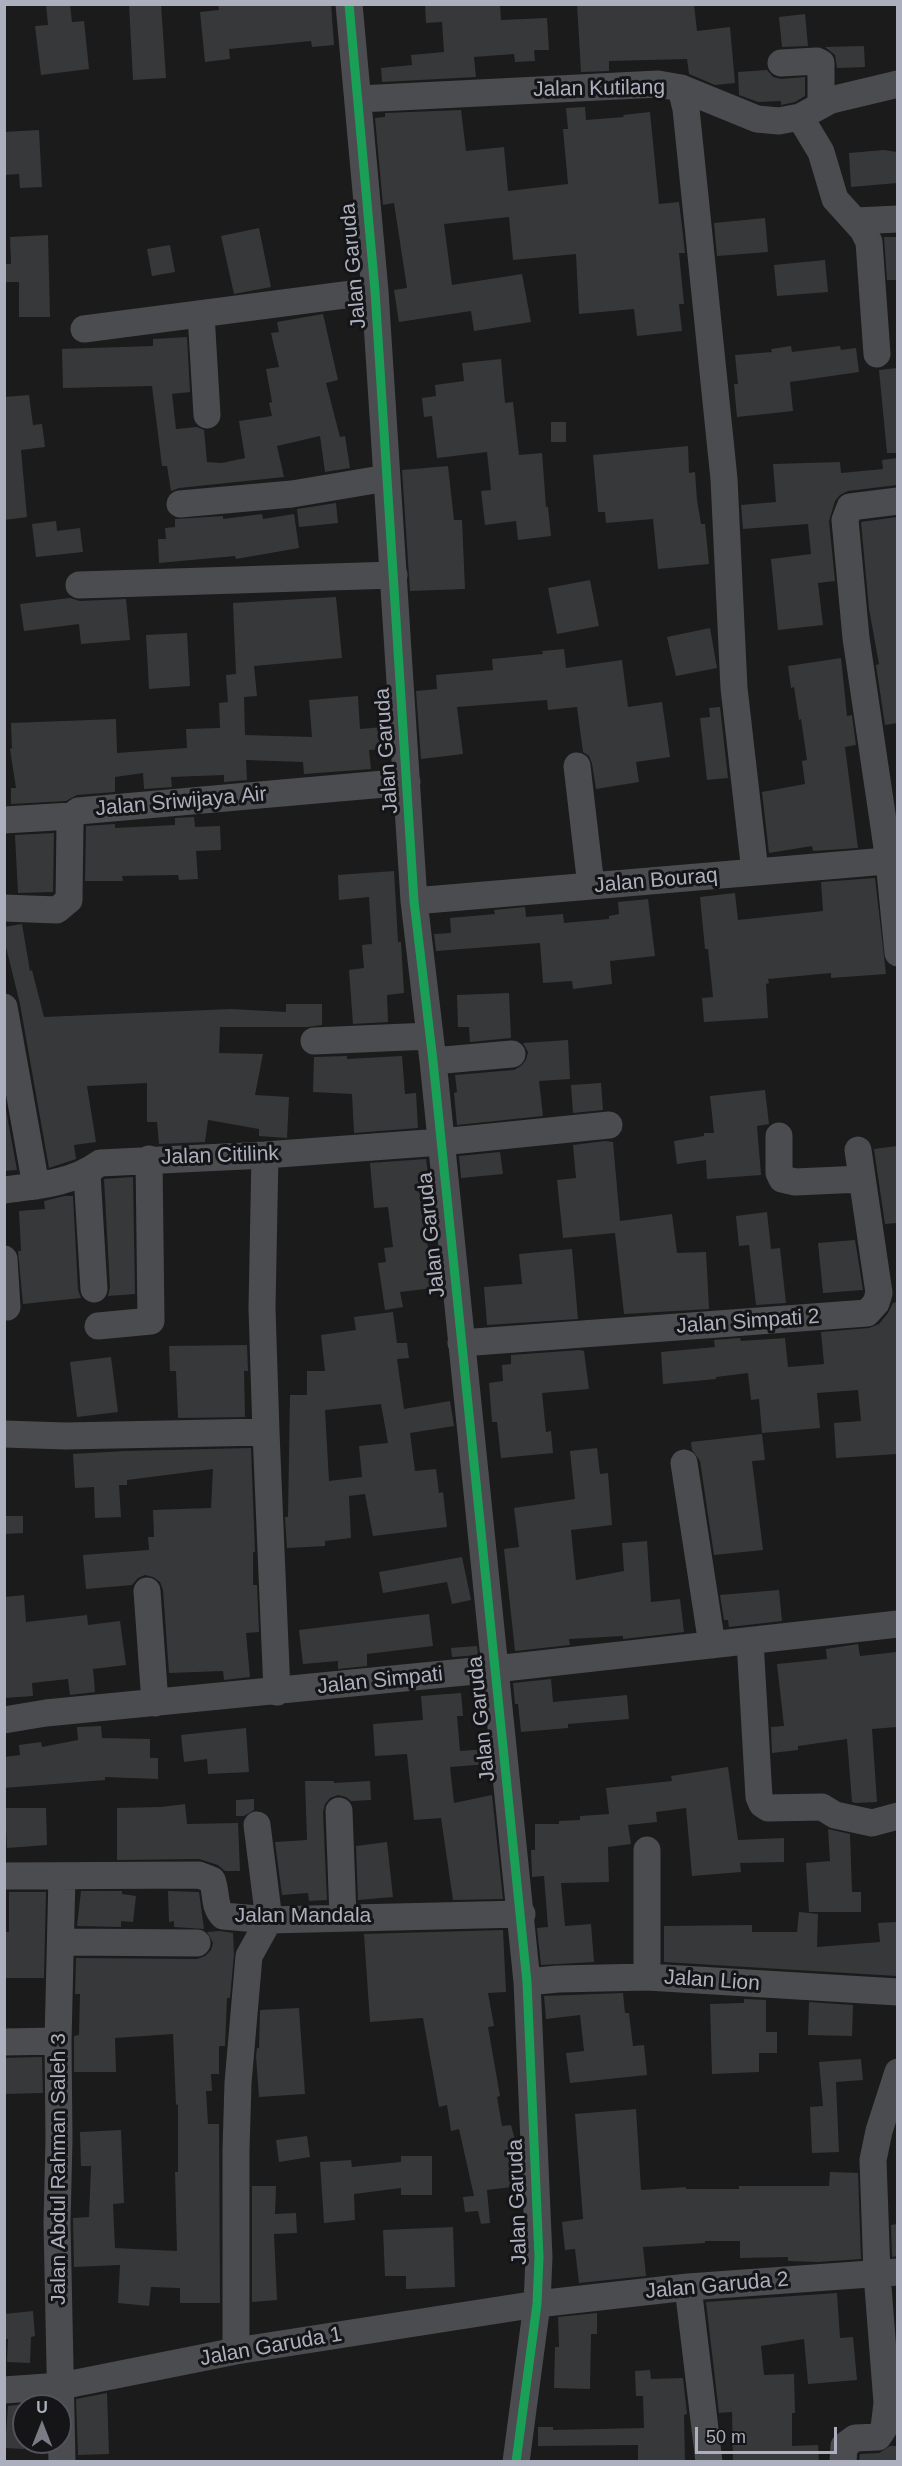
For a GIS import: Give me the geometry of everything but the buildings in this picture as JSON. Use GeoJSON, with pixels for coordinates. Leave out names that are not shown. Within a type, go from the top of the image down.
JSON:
{"type":"FeatureCollection","features":[{"type":"Feature","properties":{"kind":"street","name":"Jalan Garuda"},"geometry":{"type":"LineString","coordinates":[[349,4],[375,291],[414,901],[522,1914],[527,1982],[539,2257],[537,2304],[516,2462]]}},
{"type":"Feature","properties":{"kind":"street"},"geometry":{"type":"LineString","coordinates":[[781,63],[818,61],[821,63],[810,111],[835,199],[855,221],[869,242],[877,354]]}},
{"type":"Feature","properties":{"kind":"street","name":"Jalan Kutilang"},"geometry":{"type":"LineString","coordinates":[[359,99],[658,84],[681,88],[757,119],[779,121],[810,111],[831,100],[897,84]]}},
{"type":"Feature","properties":{"kind":"street"},"geometry":{"type":"LineString","coordinates":[[681,88],[686,109],[724,479],[734,688],[755,872]]}},
{"type":"Feature","properties":{"kind":"street"},"geometry":{"type":"LineString","coordinates":[[855,221],[897,219]]}},
{"type":"Feature","properties":{"kind":"street"},"geometry":{"type":"LineString","coordinates":[[84,329],[375,291]]}},
{"type":"Feature","properties":{"kind":"street"},"geometry":{"type":"LineString","coordinates":[[201,314],[207,415]]}},
{"type":"Feature","properties":{"kind":"street"},"geometry":{"type":"LineString","coordinates":[[180,504],[292,494],[387,478]]}},
{"type":"Feature","properties":{"kind":"street"},"geometry":{"type":"LineString","coordinates":[[897,501],[850,507],[845,520],[856,638],[893,860],[897,953]]}},
{"type":"Feature","properties":{"kind":"street"},"geometry":{"type":"LineString","coordinates":[[79,585],[394,575]]}},
{"type":"Feature","properties":{"kind":"street"},"geometry":{"type":"LineString","coordinates":[[577,766],[591,886]]}},
{"type":"Feature","properties":{"kind":"street","name":"Jalan Sriwijaya Air"},"geometry":{"type":"LineString","coordinates":[[4,908],[57,910],[69,900],[72,816],[78,811],[407,782]]}},
{"type":"Feature","properties":{"kind":"street"},"geometry":{"type":"LineString","coordinates":[[4,820],[72,816]]}},
{"type":"Feature","properties":{"kind":"street","name":"Jalan Bouraq"},"geometry":{"type":"LineString","coordinates":[[414,901],[893,860]]}},
{"type":"Feature","properties":{"kind":"street"},"geometry":{"type":"LineString","coordinates":[[4,1007],[7,1039],[36,1186]]}},
{"type":"Feature","properties":{"kind":"street"},"geometry":{"type":"LineString","coordinates":[[314,1041],[512,1054]]}},
{"type":"Feature","properties":{"kind":"street","name":"Jalan Citilink"},"geometry":{"type":"LineString","coordinates":[[4,1190],[36,1186],[87,1174],[100,1163],[265,1155],[441,1142],[609,1125]]}},
{"type":"Feature","properties":{"kind":"street"},"geometry":{"type":"LineString","coordinates":[[779,1137],[779,1173],[782,1179],[795,1182],[862,1179]]}},
{"type":"Feature","properties":{"kind":"street","name":"Jalan Simpati 2"},"geometry":{"type":"LineString","coordinates":[[461,1343],[867,1313],[876,1303],[879,1293],[858,1150]]}},
{"type":"Feature","properties":{"kind":"street"},"geometry":{"type":"LineString","coordinates":[[265,1155],[262,1308],[277,1692]]}},
{"type":"Feature","properties":{"kind":"street"},"geometry":{"type":"LineString","coordinates":[[98,1326],[149,1323],[152,1318],[149,1160]]}},
{"type":"Feature","properties":{"kind":"street"},"geometry":{"type":"LineString","coordinates":[[87,1174],[94,1289]]}},
{"type":"Feature","properties":{"kind":"street"},"geometry":{"type":"LineString","coordinates":[[4,1259],[7,1307]]}},
{"type":"Feature","properties":{"kind":"street"},"geometry":{"type":"LineString","coordinates":[[4,1434],[65,1436],[266,1432]]}},
{"type":"Feature","properties":{"kind":"street"},"geometry":{"type":"LineString","coordinates":[[684,1462],[712,1645]]}},
{"type":"Feature","properties":{"kind":"street"},"geometry":{"type":"LineString","coordinates":[[147,1591],[155,1703]]}},
{"type":"Feature","properties":{"kind":"street","name":"Jalan Simpati"},"geometry":{"type":"LineString","coordinates":[[4,1720],[46,1713],[277,1692],[897,1624]]}},
{"type":"Feature","properties":{"kind":"street"},"geometry":{"type":"LineString","coordinates":[[750,1641],[759,1797],[762,1804],[768,1808],[822,1807],[835,1815],[872,1823],[897,1816]]}},
{"type":"Feature","properties":{"kind":"street"},"geometry":{"type":"LineString","coordinates":[[339,1811],[343,1917]]}},
{"type":"Feature","properties":{"kind":"street"},"geometry":{"type":"LineString","coordinates":[[236,2351],[236,2150],[239,2072],[249,1956],[268,1920],[257,1825]]}},
{"type":"Feature","properties":{"kind":"street"},"geometry":{"type":"LineString","coordinates":[[646,1977],[647,1850]]}},
{"type":"Feature","properties":{"kind":"street","name":"Jalan Mandala"},"geometry":{"type":"LineString","coordinates":[[4,1876],[199,1875],[212,1880],[217,1907],[223,1916],[268,1920],[522,1914]]}},
{"type":"Feature","properties":{"kind":"street","name":"Jalan Abdul Rahman Saleh 3"},"geometry":{"type":"LineString","coordinates":[[62,1876],[57,2223],[62,2462]]}},
{"type":"Feature","properties":{"kind":"street"},"geometry":{"type":"LineString","coordinates":[[61,1942],[197,1943]]}},
{"type":"Feature","properties":{"kind":"street","name":"Jalan Lion"},"geometry":{"type":"LineString","coordinates":[[527,1982],[558,1978],[646,1977],[897,1992]]}},
{"type":"Feature","properties":{"kind":"street"},"geometry":{"type":"LineString","coordinates":[[4,2042],[58,2041]]}},
{"type":"Feature","properties":{"kind":"street"},"geometry":{"type":"LineString","coordinates":[[843,2462],[844,2446],[855,2439],[878,2437],[884,2428],[891,2367],[887,2273],[873,2160],[879,2131],[897,2072]]}},
{"type":"Feature","properties":{"kind":"street","name":"Jalan Garuda 2"},"geometry":{"type":"LineString","coordinates":[[537,2304],[688,2287],[887,2273]]}},
{"type":"Feature","properties":{"kind":"street"},"geometry":{"type":"LineString","coordinates":[[688,2287],[709,2462]]}},
{"type":"Feature","properties":{"kind":"street","name":"Jalan Garuda 1"},"geometry":{"type":"LineString","coordinates":[[4,2390],[61,2386],[236,2351],[537,2304]]}},
{"type":"Feature","properties":{"kind":"cycle path"},"geometry":{"type":"LineString","coordinates":[[349,4],[375,291],[414,901],[433,1061],[527,1982],[539,2257],[537,2304],[516,2462]]}}]}
